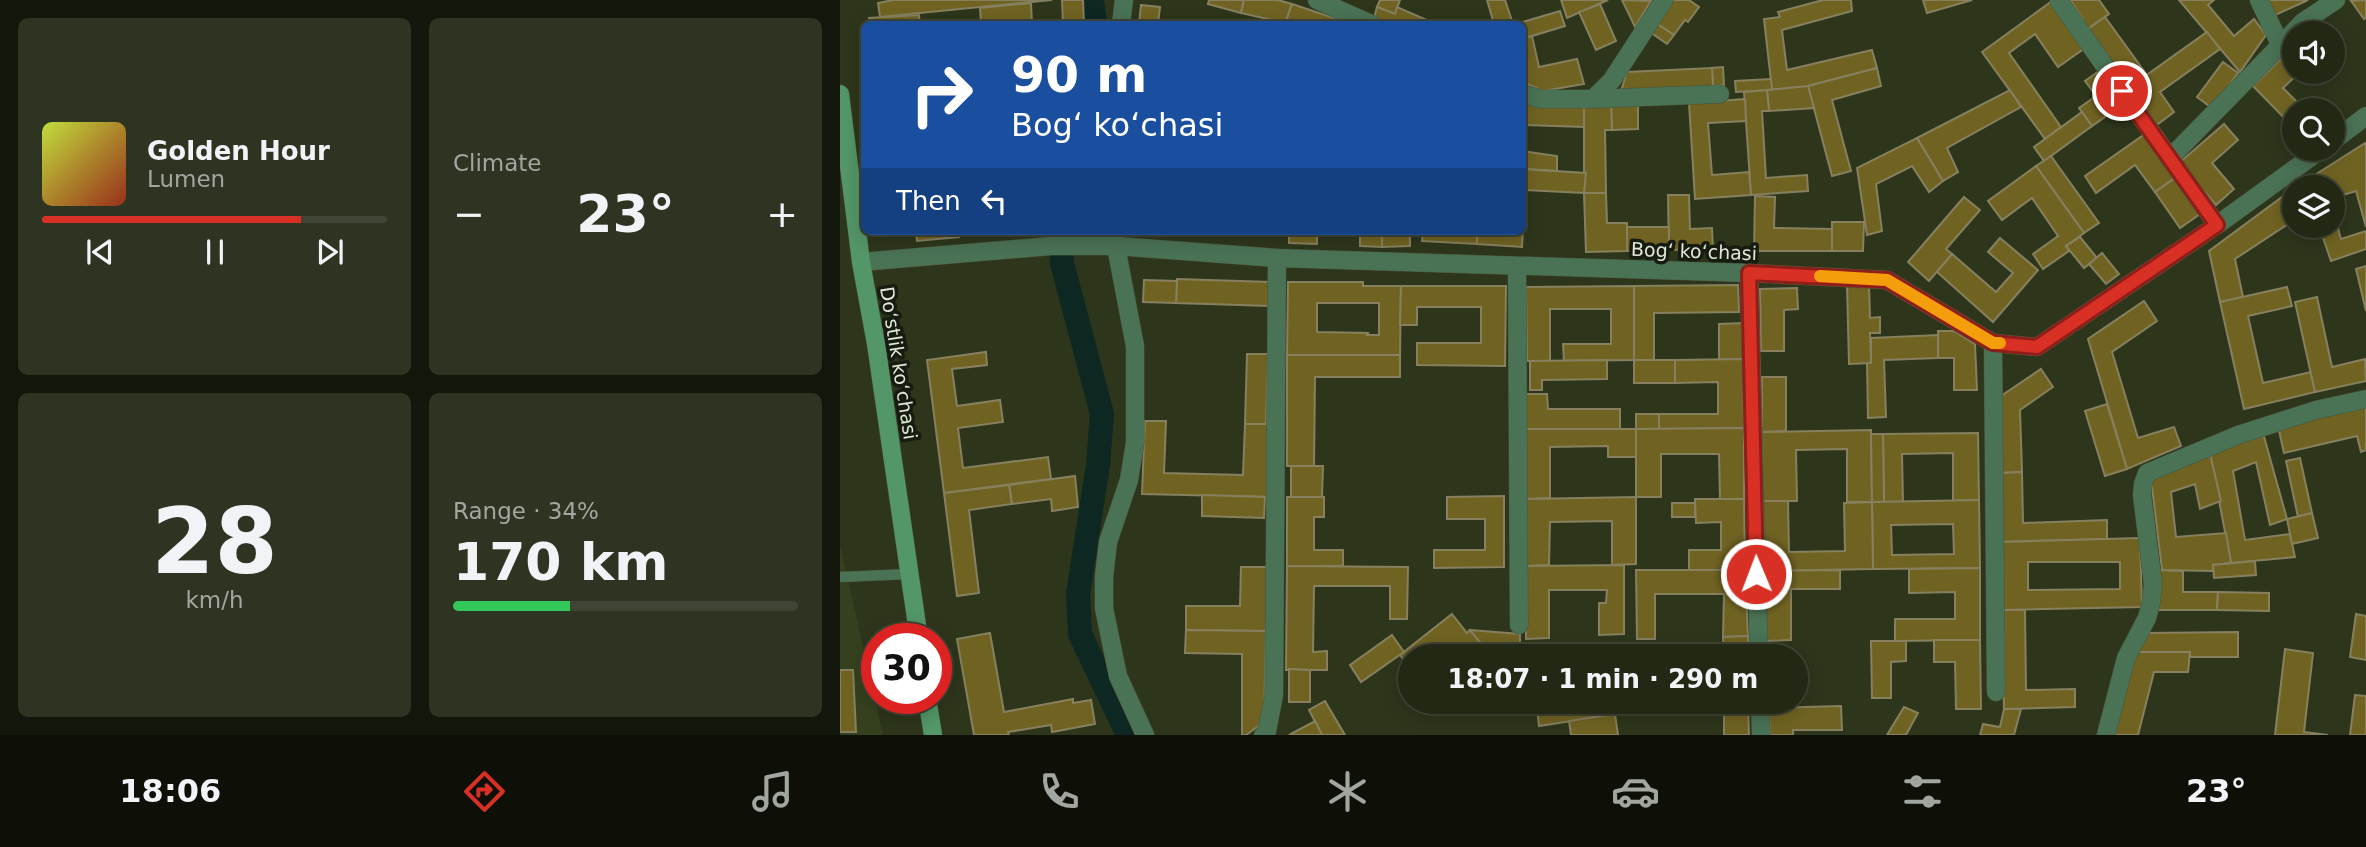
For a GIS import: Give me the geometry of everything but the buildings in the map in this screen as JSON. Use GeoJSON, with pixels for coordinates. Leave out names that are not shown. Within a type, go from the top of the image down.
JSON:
{"type":"FeatureCollection","features":[{"type":"Feature","properties":{"kind":"street"},"geometry":{"type":"LineString","coordinates":[[1121,21],[1124,0]]}},
{"type":"Feature","properties":{"kind":"street"},"geometry":{"type":"LineString","coordinates":[[1317,0],[1364,21]]}},
{"type":"Feature","properties":{"kind":"street"},"geometry":{"type":"LineString","coordinates":[[1593,99],[1612,80],[1664,0]]}},
{"type":"Feature","properties":{"kind":"street"},"geometry":{"type":"LineString","coordinates":[[2259,0],[2280,44]]}},
{"type":"Feature","properties":{"kind":"street"},"geometry":{"type":"LineString","coordinates":[[2169,159],[2303,22],[2336,0]]}},
{"type":"Feature","properties":{"kind":"street"},"geometry":{"type":"LineString","coordinates":[[2059,1],[2217,225]]}},
{"type":"Feature","properties":{"kind":"street","name":"Doʻstlik koʻchasi"},"geometry":{"type":"LineString","coordinates":[[840,94],[861,262],[876,344],[917,623]]}},
{"type":"Feature","properties":{"kind":"street"},"geometry":{"type":"LineString","coordinates":[[1526,95],[1541,99],[1593,99],[1720,94]]}},
{"type":"Feature","properties":{"kind":"street"},"geometry":{"type":"LineString","coordinates":[[2345,132],[2366,117]]}},
{"type":"Feature","properties":{"kind":"street","name":"Bogʻ koʻchasi"},"geometry":{"type":"LineString","coordinates":[[861,262],[1051,246],[1094,246],[1115,238],[1277,258],[1887,280],[1993,343],[2037,347],[2217,225],[2305,161]]}},
{"type":"Feature","properties":{"kind":"street"},"geometry":{"type":"LineString","coordinates":[[1115,238],[1135,346],[1135,443],[1129,480],[1108,542],[1104,608],[1118,676],[1145,735]]}},
{"type":"Feature","properties":{"kind":"street"},"geometry":{"type":"LineString","coordinates":[[1263,735],[1267,730],[1274,695],[1277,258]]}},
{"type":"Feature","properties":{"kind":"street"},"geometry":{"type":"LineString","coordinates":[[1517,267],[1519,625]]}},
{"type":"Feature","properties":{"kind":"street"},"geometry":{"type":"LineString","coordinates":[[1749,273],[1759,644]]}},
{"type":"Feature","properties":{"kind":"street"},"geometry":{"type":"LineString","coordinates":[[1993,343],[1996,692]]}},
{"type":"Feature","properties":{"kind":"street"},"geometry":{"type":"LineString","coordinates":[[2106,735],[2126,658],[2147,618],[2151,603],[2153,584],[2142,495],[2147,473],[2238,435],[2316,410],[2366,399]]}},
{"type":"Feature","properties":{"kind":"street"},"geometry":{"type":"LineString","coordinates":[[930,714],[933,735]]}},
{"type":"Feature","properties":{"kind":"street"},"geometry":{"type":"LineString","coordinates":[[1760,714],[1760,735]]}},
{"type":"Feature","properties":{"kind":"lane"},"geometry":{"type":"LineString","coordinates":[[840,577],[910,574]]}},
{"type":"Feature","properties":{"kind":"shaded area"},"geometry":{"type":"Polygon","coordinates":[[[840,545],[861,638],[861,714],[878,714],[883,735],[840,735],[840,545]]]}},
{"type":"Feature","properties":{"kind":"waterway"},"geometry":{"type":"LineString","coordinates":[[1092,0],[1095,21]]}},
{"type":"Feature","properties":{"kind":"waterway"},"geometry":{"type":"LineString","coordinates":[[1061,235],[1062,263],[1102,414],[1098,465],[1078,594],[1080,634],[1128,735]]}},
{"type":"Feature","properties":{"kind":"slow traffic"},"geometry":{"type":"LineString","coordinates":[[1820,276],[1887,280],[1993,343],[2000,343]]}},
{"type":"Feature","properties":{"kind":"route"},"geometry":{"type":"LineString","coordinates":[[1756,574],[1749,273],[1887,280],[1993,343],[2037,347],[2217,225],[2122,91]]}}]}
